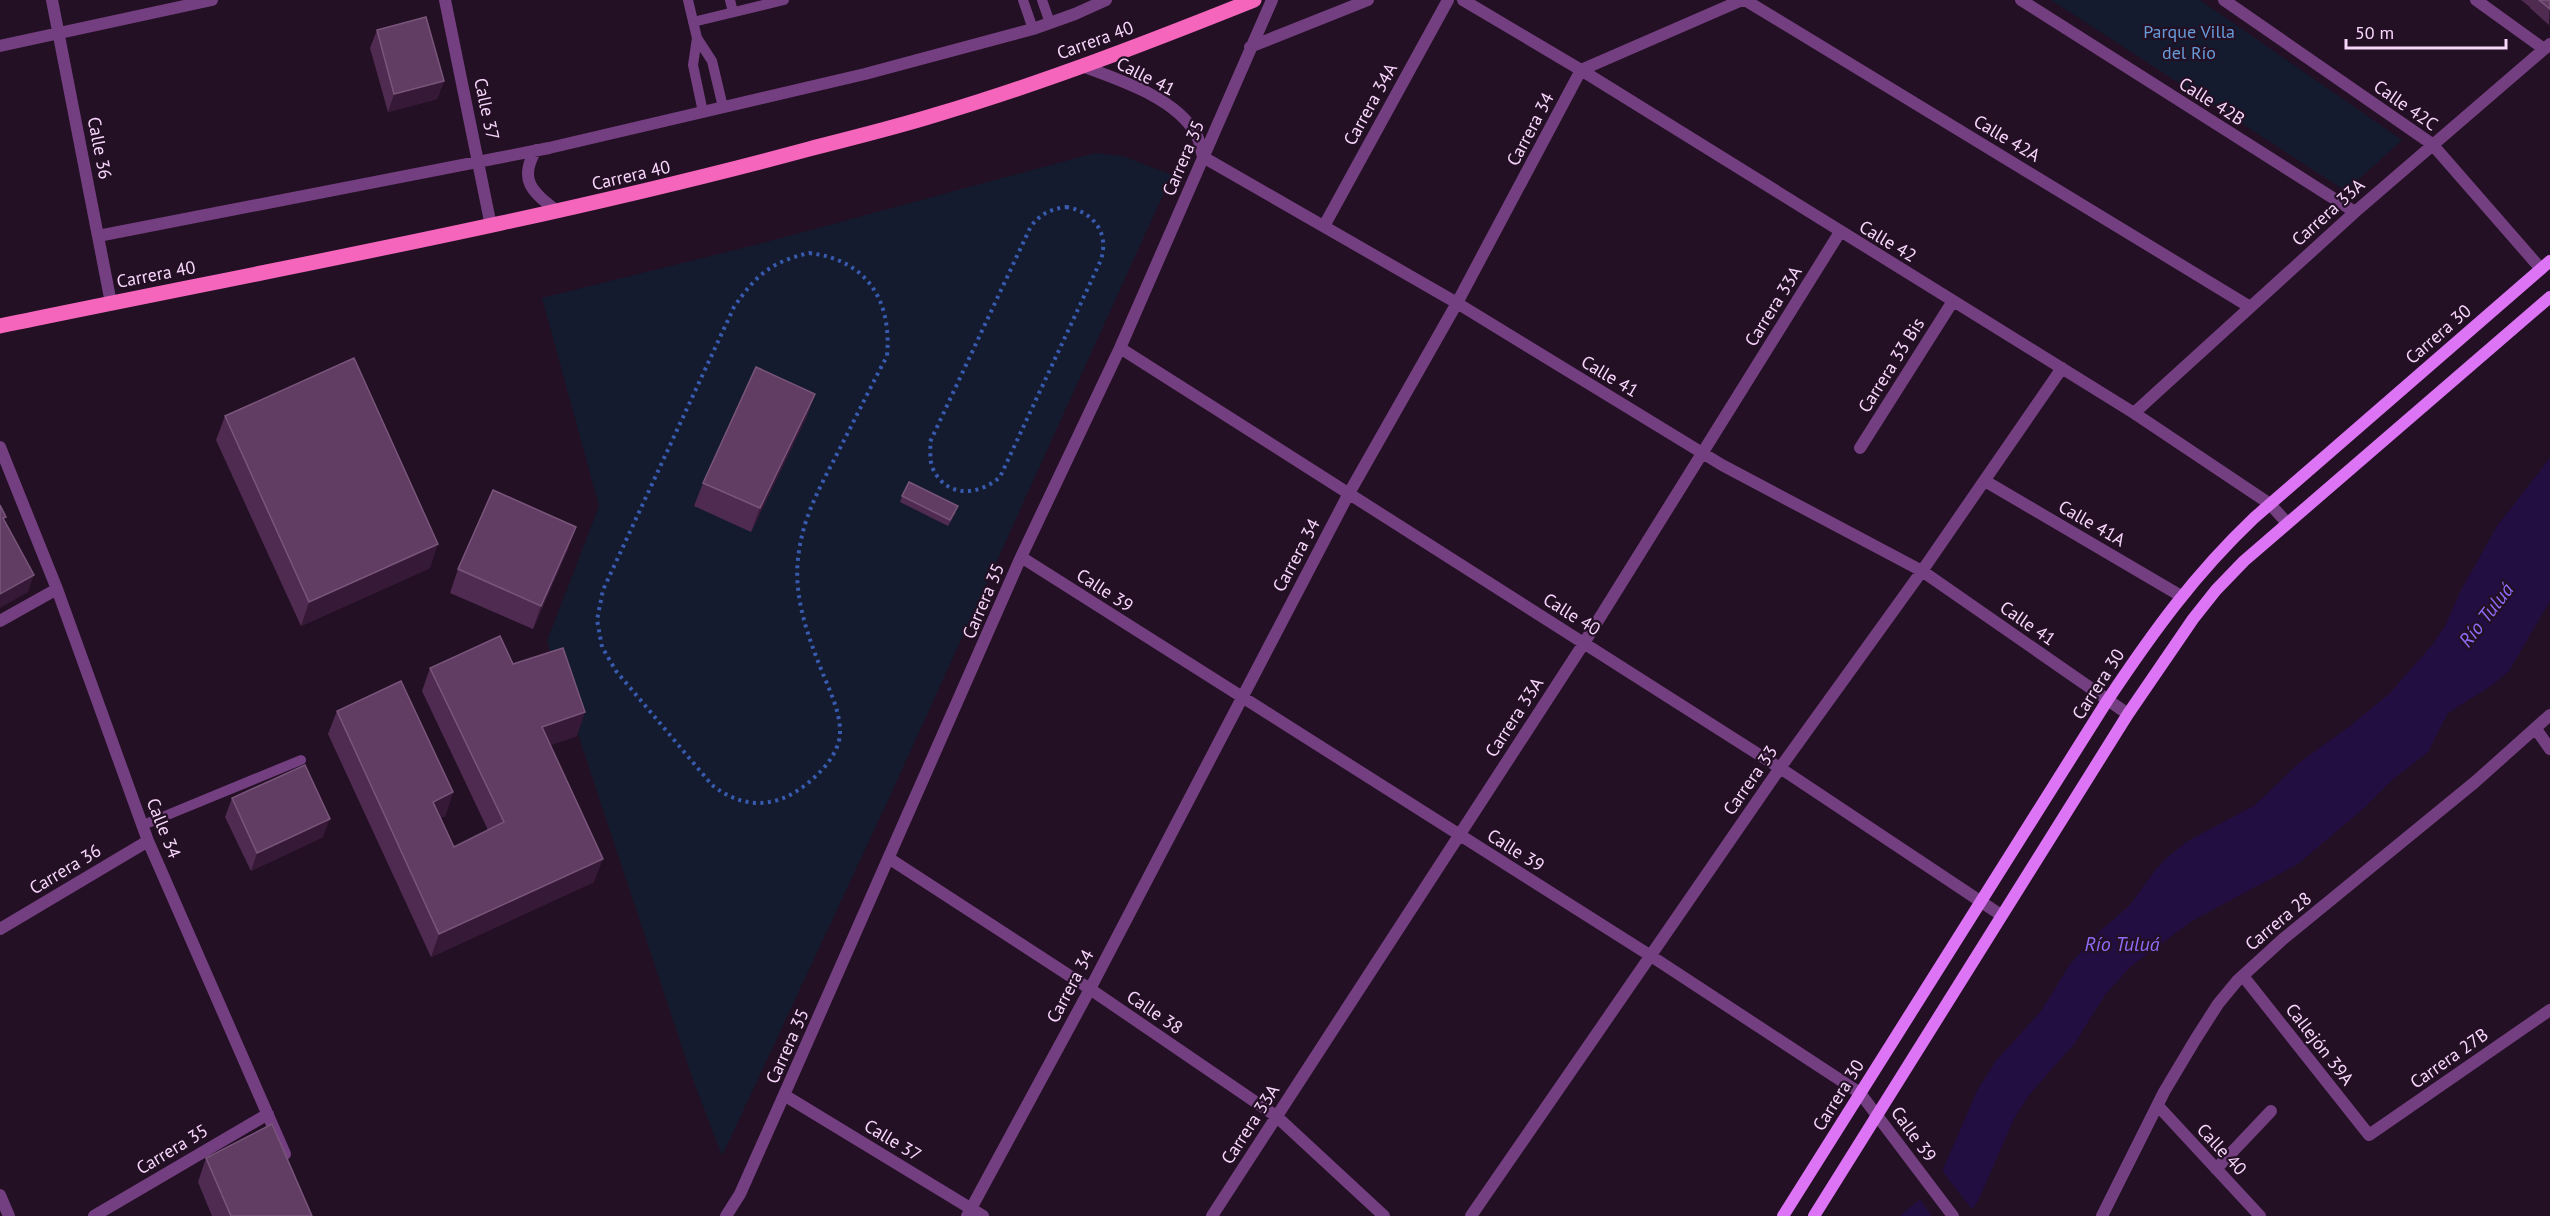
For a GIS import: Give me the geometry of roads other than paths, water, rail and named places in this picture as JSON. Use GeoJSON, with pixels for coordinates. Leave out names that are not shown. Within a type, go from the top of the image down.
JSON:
{"type":"FeatureCollection","features":[{"type":"Feature","properties":{"kind":"main road","name":"Carrera 40"},"geometry":{"type":"LineString","coordinates":[[0,326],[558,212],[707,177],[931,117],[1082,66],[1254,0]]}},
{"type":"Feature","properties":{"kind":"main road","name":"Carrera 30"},"geometry":{"type":"LineString","coordinates":[[1783,1216],[2107,701],[2144,645],[2181,596],[2223,548],[2270,504],[2546,265]]}},
{"type":"Feature","properties":{"kind":"main road"},"geometry":{"type":"LineString","coordinates":[[1814,1216],[2128,714],[2216,590],[2244,561],[2550,297]]}},
{"type":"Feature","properties":{"kind":"street","name":"Calle 36"},"geometry":{"type":"LineString","coordinates":[[52,0],[111,303]]}},
{"type":"Feature","properties":{"kind":"street"},"geometry":{"type":"LineString","coordinates":[[0,46],[212,0]]}},
{"type":"Feature","properties":{"kind":"street","name":"Calle 37"},"geometry":{"type":"LineString","coordinates":[[445,0],[480,162],[491,226]]}},
{"type":"Feature","properties":{"kind":"street","name":"Carrera 40"},"geometry":{"type":"LineString","coordinates":[[98,236],[480,162],[866,74],[1033,29],[1106,0]]}},
{"type":"Feature","properties":{"kind":"street","name":"Carrera 35"},"geometry":{"type":"LineString","coordinates":[[726,1216],[740,1194],[890,859],[1021,557],[1120,348],[1272,0]]}},
{"type":"Feature","properties":{"kind":"street"},"geometry":{"type":"LineString","coordinates":[[1250,47],[1368,0]]}},
{"type":"Feature","properties":{"kind":"street","name":"Carrera 34A"},"geometry":{"type":"LineString","coordinates":[[1324,226],[1448,0]]}},
{"type":"Feature","properties":{"kind":"street","name":"Calle 42"},"geometry":{"type":"LineString","coordinates":[[1463,0],[1581,70],[2134,413],[2270,504],[2287,524]]}},
{"type":"Feature","properties":{"kind":"street"},"geometry":{"type":"LineString","coordinates":[[1581,70],[1744,0]]}},
{"type":"Feature","properties":{"kind":"street","name":"Calle 42A"},"geometry":{"type":"LineString","coordinates":[[1744,0],[2250,307]]}},
{"type":"Feature","properties":{"kind":"street","name":"Calle 42B"},"geometry":{"type":"LineString","coordinates":[[2020,0],[2355,212]]}},
{"type":"Feature","properties":{"kind":"street","name":"Calle 42C"},"geometry":{"type":"LineString","coordinates":[[2224,0],[2432,144],[2546,265]]}},
{"type":"Feature","properties":{"kind":"street"},"geometry":{"type":"LineString","coordinates":[[2476,0],[2547,46]]}},
{"type":"Feature","properties":{"kind":"street","name":"Carrera 33A"},"geometry":{"type":"LineString","coordinates":[[2134,413],[2355,212],[2547,46]]}},
{"type":"Feature","properties":{"kind":"street","name":"Calle 41"},"geometry":{"type":"LineString","coordinates":[[1082,66],[1150,94],[1178,113],[1197,135],[1203,157],[1457,303],[1702,453],[1922,571],[2128,714]]}},
{"type":"Feature","properties":{"kind":"street","name":"Carrera 34"},"geometry":{"type":"LineString","coordinates":[[969,1212],[1090,989],[1348,495],[1457,303],[1581,70]]}},
{"type":"Feature","properties":{"kind":"street"},"geometry":{"type":"LineString","coordinates":[[536,150],[527,164],[527,176],[531,187],[540,198],[558,212]]}},
{"type":"Feature","properties":{"kind":"street","name":"Carrera 33A"},"geometry":{"type":"LineString","coordinates":[[1212,1216],[1584,643],[1840,232]]}},
{"type":"Feature","properties":{"kind":"street","name":"Carrera 33 Bis"},"geometry":{"type":"LineString","coordinates":[[1860,448],[1953,301]]}},
{"type":"Feature","properties":{"kind":"street","name":"Calle 40"},"geometry":{"type":"LineString","coordinates":[[1120,348],[1780,768],[2001,915]]}},
{"type":"Feature","properties":{"kind":"street","name":"Carrera 33"},"geometry":{"type":"LineString","coordinates":[[1471,1216],[1780,768],[1985,482],[2062,368]]}},
{"type":"Feature","properties":{"kind":"street","name":"Calle 34"},"geometry":{"type":"LineString","coordinates":[[0,447],[57,589],[148,841],[290,1165]]}},
{"type":"Feature","properties":{"kind":"street","name":"Calle 41A"},"geometry":{"type":"LineString","coordinates":[[1985,482],[2181,596]]}},
{"type":"Feature","properties":{"kind":"street","name":"Calle 39"},"geometry":{"type":"LineString","coordinates":[[1021,557],[1458,836],[1651,956],[1860,1093],[1953,1216]]}},
{"type":"Feature","properties":{"kind":"street"},"geometry":{"type":"LineString","coordinates":[[0,621],[57,589]]}},
{"type":"Feature","properties":{"kind":"street","name":"Carrera 28"},"geometry":{"type":"LineString","coordinates":[[2102,1216],[2159,1107],[2164,1092],[2218,1004],[2243,976],[2283,939],[2450,804],[2550,715]]}},
{"type":"Feature","properties":{"kind":"street"},"geometry":{"type":"LineString","coordinates":[[2536,729],[2550,749]]}},
{"type":"Feature","properties":{"kind":"street","name":"Carrera 36"},"geometry":{"type":"LineString","coordinates":[[0,929],[148,841]]}},
{"type":"Feature","properties":{"kind":"street","name":"Calle 38"},"geometry":{"type":"LineString","coordinates":[[890,859],[1090,989],[1276,1116],[1384,1216]]}},
{"type":"Feature","properties":{"kind":"street","name":"Callejón 39A"},"geometry":{"type":"LineString","coordinates":[[2243,976],[2369,1135]]}},
{"type":"Feature","properties":{"kind":"street","name":"Carrera 27B"},"geometry":{"type":"LineString","coordinates":[[2369,1135],[2550,1010]]}},
{"type":"Feature","properties":{"kind":"street","name":"Calle 37"},"geometry":{"type":"LineString","coordinates":[[784,1095],[969,1212],[983,1216]]}},
{"type":"Feature","properties":{"kind":"street","name":"Calle 40"},"geometry":{"type":"LineString","coordinates":[[2159,1107],[2260,1216]]}},
{"type":"Feature","properties":{"kind":"street"},"geometry":{"type":"LineString","coordinates":[[2216,1169],[2271,1111]]}},
{"type":"Feature","properties":{"kind":"street","name":"Carrera 35"},"geometry":{"type":"LineString","coordinates":[[94,1216],[268,1114]]}},
{"type":"Feature","properties":{"kind":"street"},"geometry":{"type":"LineString","coordinates":[[0,1195],[9,1216]]}},
{"type":"Feature","properties":{"kind":"lane"},"geometry":{"type":"LineString","coordinates":[[688,0],[697,38],[712,61],[723,107]]}},
{"type":"Feature","properties":{"kind":"lane"},"geometry":{"type":"LineString","coordinates":[[730,0],[733,12]]}},
{"type":"Feature","properties":{"kind":"lane"},"geometry":{"type":"LineString","coordinates":[[693,22],[772,1],[784,0]]}},
{"type":"Feature","properties":{"kind":"lane"},"geometry":{"type":"LineString","coordinates":[[1023,0],[1033,29]]}},
{"type":"Feature","properties":{"kind":"lane"},"geometry":{"type":"LineString","coordinates":[[1042,0],[1050,23]]}},
{"type":"Feature","properties":{"kind":"lane"},"geometry":{"type":"LineString","coordinates":[[697,38],[693,65],[703,112]]}},
{"type":"Feature","properties":{"kind":"lane"},"geometry":{"type":"LineString","coordinates":[[143,825],[301,760]]}},
{"type":"Feature","properties":{"kind":"water","name":"Río Tuluá"},"geometry":{"type":"Polygon","coordinates":[[[2550,458],[2550,601],[2509,671],[2491,686],[2448,713],[2428,752],[2391,781],[2364,808],[2298,864],[2192,921],[2130,967],[2105,995],[2075,1043],[2029,1095],[2014,1119],[1978,1201],[1967,1216],[1900,1216],[1925,1195],[1942,1172],[1977,1091],[1995,1062],[2041,1011],[2071,963],[2100,931],[2130,905],[2156,869],[2169,856],[2188,841],[2255,805],[2300,762],[2350,726],[2390,693],[2433,644],[2445,626],[2461,590],[2497,526],[2550,458]]]}},
{"type":"Feature","properties":{"kind":"park label","name":"Parque Villa del Río"},"geometry":{"type":"Point","coordinates":[2189,42]}}]}
